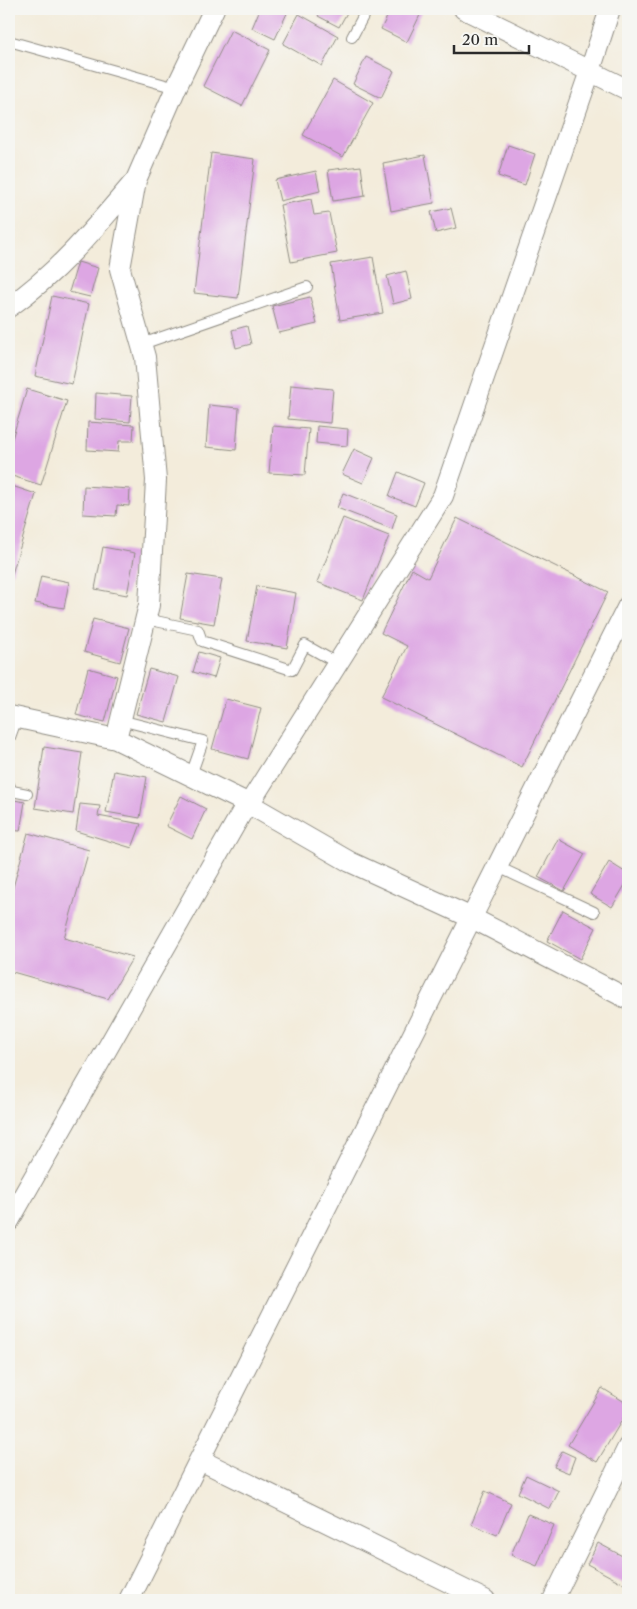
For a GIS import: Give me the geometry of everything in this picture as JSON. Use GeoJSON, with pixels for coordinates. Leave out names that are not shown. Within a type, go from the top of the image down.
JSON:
{"type":"FeatureCollection","features":[{"type":"Feature","properties":{"kind":"street"},"geometry":{"type":"LineString","coordinates":[[118,729],[149,605],[156,480],[145,357],[120,269],[136,180],[176,88],[214,9]]}},
{"type":"Feature","properties":{"kind":"street"},"geometry":{"type":"LineString","coordinates":[[464,9],[628,90]]}},
{"type":"Feature","properties":{"kind":"street"},"geometry":{"type":"LineString","coordinates":[[9,1221],[242,812],[249,804],[444,496],[610,9]]}},
{"type":"Feature","properties":{"kind":"street"},"geometry":{"type":"LineString","coordinates":[[9,307],[27,294],[83,243],[136,180]]}},
{"type":"Feature","properties":{"kind":"street"},"geometry":{"type":"LineString","coordinates":[[129,1600],[628,606]]}},
{"type":"Feature","properties":{"kind":"street"},"geometry":{"type":"LineString","coordinates":[[13,717],[118,729],[191,775],[249,804],[350,862],[472,918],[628,999]]}},
{"type":"Feature","properties":{"kind":"street"},"geometry":{"type":"LineString","coordinates":[[553,1600],[628,1447]]}},
{"type":"Feature","properties":{"kind":"street"},"geometry":{"type":"LineString","coordinates":[[200,1460],[485,1600]]}},
{"type":"Feature","properties":{"kind":"lane"},"geometry":{"type":"LineString","coordinates":[[352,38],[367,9]]}},
{"type":"Feature","properties":{"kind":"lane"},"geometry":{"type":"LineString","coordinates":[[9,41],[176,88]]}},
{"type":"Feature","properties":{"kind":"lane"},"geometry":{"type":"LineString","coordinates":[[142,344],[307,287]]}},
{"type":"Feature","properties":{"kind":"lane"},"geometry":{"type":"LineString","coordinates":[[146,619],[198,630],[202,641],[292,670],[305,645],[337,663]]}},
{"type":"Feature","properties":{"kind":"lane"},"geometry":{"type":"LineString","coordinates":[[9,740],[13,717]]}},
{"type":"Feature","properties":{"kind":"lane"},"geometry":{"type":"LineString","coordinates":[[118,729],[203,741],[191,775]]}},
{"type":"Feature","properties":{"kind":"lane"},"geometry":{"type":"LineString","coordinates":[[9,786],[12,790],[27,794]]}},
{"type":"Feature","properties":{"kind":"lane"},"geometry":{"type":"LineString","coordinates":[[498,867],[594,912]]}},
{"type":"Feature","properties":{"kind":"building"},"geometry":{"type":"Polygon","coordinates":[[[260,9],[289,9],[275,39],[252,28],[260,9]]]}},
{"type":"Feature","properties":{"kind":"building"},"geometry":{"type":"Polygon","coordinates":[[[322,9],[349,9],[339,27],[318,16],[322,9]]]}},
{"type":"Feature","properties":{"kind":"building"},"geometry":{"type":"Polygon","coordinates":[[[391,9],[413,9],[421,13],[407,42],[381,29],[391,9]]]}},
{"type":"Feature","properties":{"kind":"building"},"geometry":{"type":"Polygon","coordinates":[[[299,14],[338,36],[322,66],[283,44],[299,14]]]}},
{"type":"Feature","properties":{"kind":"building"},"geometry":{"type":"Polygon","coordinates":[[[231,30],[270,50],[242,106],[203,86],[231,30]]]}},
{"type":"Feature","properties":{"kind":"building"},"geometry":{"type":"Polygon","coordinates":[[[366,57],[394,71],[381,98],[353,84],[366,57]]]}},
{"type":"Feature","properties":{"kind":"building"},"geometry":{"type":"Polygon","coordinates":[[[333,80],[373,103],[343,157],[303,135],[333,80]]]}},
{"type":"Feature","properties":{"kind":"building"},"geometry":{"type":"Polygon","coordinates":[[[508,145],[535,154],[525,185],[498,176],[508,145]]]}},
{"type":"Feature","properties":{"kind":"building"},"geometry":{"type":"Polygon","coordinates":[[[211,153],[255,159],[238,298],[194,293],[211,153]]]}},
{"type":"Feature","properties":{"kind":"building"},"geometry":{"type":"Polygon","coordinates":[[[425,155],[434,203],[391,211],[383,163],[425,155]]]}},
{"type":"Feature","properties":{"kind":"building"},"geometry":{"type":"Polygon","coordinates":[[[361,166],[365,196],[333,201],[328,170],[361,166]]]}},
{"type":"Feature","properties":{"kind":"building"},"geometry":{"type":"Polygon","coordinates":[[[316,171],[320,191],[280,201],[275,180],[316,171]]]}},
{"type":"Feature","properties":{"kind":"building"},"geometry":{"type":"Polygon","coordinates":[[[311,199],[314,215],[329,213],[337,253],[291,262],[280,205],[311,199]]]}},
{"type":"Feature","properties":{"kind":"building"},"geometry":{"type":"Polygon","coordinates":[[[451,208],[456,228],[436,233],[431,212],[451,208]]]}},
{"type":"Feature","properties":{"kind":"building"},"geometry":{"type":"Polygon","coordinates":[[[373,257],[383,313],[340,320],[331,264],[373,257]]]}},
{"type":"Feature","properties":{"kind":"building"},"geometry":{"type":"Polygon","coordinates":[[[78,262],[98,268],[90,297],[69,292],[78,262]]]}},
{"type":"Feature","properties":{"kind":"building"},"geometry":{"type":"Polygon","coordinates":[[[406,271],[412,299],[393,304],[387,276],[406,271]]]}},
{"type":"Feature","properties":{"kind":"building"},"geometry":{"type":"Polygon","coordinates":[[[52,296],[89,304],[72,384],[35,376],[52,296]]]}},
{"type":"Feature","properties":{"kind":"building"},"geometry":{"type":"Polygon","coordinates":[[[310,297],[317,324],[279,333],[272,306],[310,297]]]}},
{"type":"Feature","properties":{"kind":"building"},"geometry":{"type":"Polygon","coordinates":[[[247,326],[251,344],[236,348],[232,330],[247,326]]]}},
{"type":"Feature","properties":{"kind":"building"},"geometry":{"type":"Polygon","coordinates":[[[291,385],[333,389],[330,423],[288,419],[291,385]]]}},
{"type":"Feature","properties":{"kind":"building"},"geometry":{"type":"Polygon","coordinates":[[[27,389],[67,401],[41,485],[9,475],[9,449],[27,389]]]}},
{"type":"Feature","properties":{"kind":"building"},"geometry":{"type":"Polygon","coordinates":[[[96,393],[132,396],[130,422],[95,419],[96,393]]]}},
{"type":"Feature","properties":{"kind":"building"},"geometry":{"type":"Polygon","coordinates":[[[209,405],[239,408],[236,450],[206,447],[209,405]]]}},
{"type":"Feature","properties":{"kind":"building"},"geometry":{"type":"Polygon","coordinates":[[[88,422],[134,425],[133,441],[119,441],[118,452],[87,450],[88,422]]]}},
{"type":"Feature","properties":{"kind":"building"},"geometry":{"type":"Polygon","coordinates":[[[273,426],[309,429],[305,475],[269,473],[273,426]]]}},
{"type":"Feature","properties":{"kind":"building"},"geometry":{"type":"Polygon","coordinates":[[[317,426],[348,429],[347,446],[316,443],[317,426]]]}},
{"type":"Feature","properties":{"kind":"building"},"geometry":{"type":"Polygon","coordinates":[[[354,449],[374,458],[363,483],[342,474],[354,449]]]}},
{"type":"Feature","properties":{"kind":"building"},"geometry":{"type":"Polygon","coordinates":[[[398,472],[424,483],[415,506],[389,496],[398,472]]]}},
{"type":"Feature","properties":{"kind":"building"},"geometry":{"type":"Polygon","coordinates":[[[9,485],[36,494],[9,584],[9,485]]]}},
{"type":"Feature","properties":{"kind":"building"},"geometry":{"type":"Polygon","coordinates":[[[84,486],[130,489],[129,506],[117,505],[116,516],[83,514],[84,486]]]}},
{"type":"Feature","properties":{"kind":"building"},"geometry":{"type":"Polygon","coordinates":[[[343,493],[397,514],[392,529],[337,508],[343,493]]]}},
{"type":"Feature","properties":{"kind":"building"},"geometry":{"type":"Polygon","coordinates":[[[343,518],[389,536],[363,600],[317,582],[343,518]]]}},
{"type":"Feature","properties":{"kind":"building"},"geometry":{"type":"Polygon","coordinates":[[[457,518],[608,592],[522,767],[381,697],[407,646],[381,633],[412,569],[428,578],[457,518]]]}},
{"type":"Feature","properties":{"kind":"building"},"geometry":{"type":"Polygon","coordinates":[[[103,547],[135,553],[127,595],[95,589],[103,547]]]}},
{"type":"Feature","properties":{"kind":"building"},"geometry":{"type":"Polygon","coordinates":[[[188,574],[222,579],[214,624],[180,618],[188,574]]]}},
{"type":"Feature","properties":{"kind":"building"},"geometry":{"type":"Polygon","coordinates":[[[41,576],[69,582],[64,608],[35,603],[41,576]]]}},
{"type":"Feature","properties":{"kind":"building"},"geometry":{"type":"Polygon","coordinates":[[[257,586],[296,593],[287,648],[247,641],[257,586]]]}},
{"type":"Feature","properties":{"kind":"building"},"geometry":{"type":"Polygon","coordinates":[[[93,619],[129,628],[120,662],[84,652],[93,619]]]}},
{"type":"Feature","properties":{"kind":"building"},"geometry":{"type":"Polygon","coordinates":[[[199,652],[220,658],[214,678],[193,672],[199,652]]]}},
{"type":"Feature","properties":{"kind":"building"},"geometry":{"type":"Polygon","coordinates":[[[88,668],[117,676],[105,722],[76,715],[88,668]]]}},
{"type":"Feature","properties":{"kind":"building"},"geometry":{"type":"Polygon","coordinates":[[[149,669],[179,677],[166,722],[136,714],[149,669]]]}},
{"type":"Feature","properties":{"kind":"building"},"geometry":{"type":"Polygon","coordinates":[[[226,699],[261,708],[248,759],[212,749],[226,699]]]}},
{"type":"Feature","properties":{"kind":"building"},"geometry":{"type":"Polygon","coordinates":[[[44,747],[82,753],[73,814],[35,808],[44,747]]]}},
{"type":"Feature","properties":{"kind":"building"},"geometry":{"type":"Polygon","coordinates":[[[114,771],[147,777],[140,818],[106,812],[114,771]]]}},
{"type":"Feature","properties":{"kind":"building"},"geometry":{"type":"Polygon","coordinates":[[[181,796],[206,809],[192,839],[166,826],[181,796]]]}},
{"type":"Feature","properties":{"kind":"building"},"geometry":{"type":"Polygon","coordinates":[[[9,799],[25,802],[20,831],[9,830],[9,799]]]}},
{"type":"Feature","properties":{"kind":"building"},"geometry":{"type":"Polygon","coordinates":[[[80,804],[100,806],[98,816],[141,824],[132,848],[76,831],[80,804]]]}},
{"type":"Feature","properties":{"kind":"building"},"geometry":{"type":"Polygon","coordinates":[[[28,833],[89,850],[64,938],[133,957],[108,999],[9,971],[9,902],[28,833]]]}},
{"type":"Feature","properties":{"kind":"building"},"geometry":{"type":"Polygon","coordinates":[[[558,839],[585,854],[564,891],[538,877],[558,839]]]}},
{"type":"Feature","properties":{"kind":"building"},"geometry":{"type":"Polygon","coordinates":[[[609,862],[628,874],[628,880],[612,907],[590,894],[609,862]]]}},
{"type":"Feature","properties":{"kind":"building"},"geometry":{"type":"Polygon","coordinates":[[[563,910],[596,928],[580,959],[547,941],[563,910]]]}},
{"type":"Feature","properties":{"kind":"building"},"geometry":{"type":"Polygon","coordinates":[[[602,1388],[628,1404],[628,1410],[597,1462],[568,1445],[602,1388]]]}},
{"type":"Feature","properties":{"kind":"building"},"geometry":{"type":"Polygon","coordinates":[[[562,1451],[575,1457],[569,1473],[554,1467],[562,1451]]]}},
{"type":"Feature","properties":{"kind":"building"},"geometry":{"type":"Polygon","coordinates":[[[526,1475],[559,1491],[550,1509],[518,1493],[526,1475]]]}},
{"type":"Feature","properties":{"kind":"building"},"geometry":{"type":"Polygon","coordinates":[[[485,1491],[511,1503],[497,1535],[471,1524],[485,1491]]]}},
{"type":"Feature","properties":{"kind":"building"},"geometry":{"type":"Polygon","coordinates":[[[528,1514],[554,1525],[537,1566],[511,1555],[528,1514]]]}},
{"type":"Feature","properties":{"kind":"building"},"geometry":{"type":"Polygon","coordinates":[[[598,1543],[628,1559],[628,1586],[587,1564],[598,1543]]]}}]}
